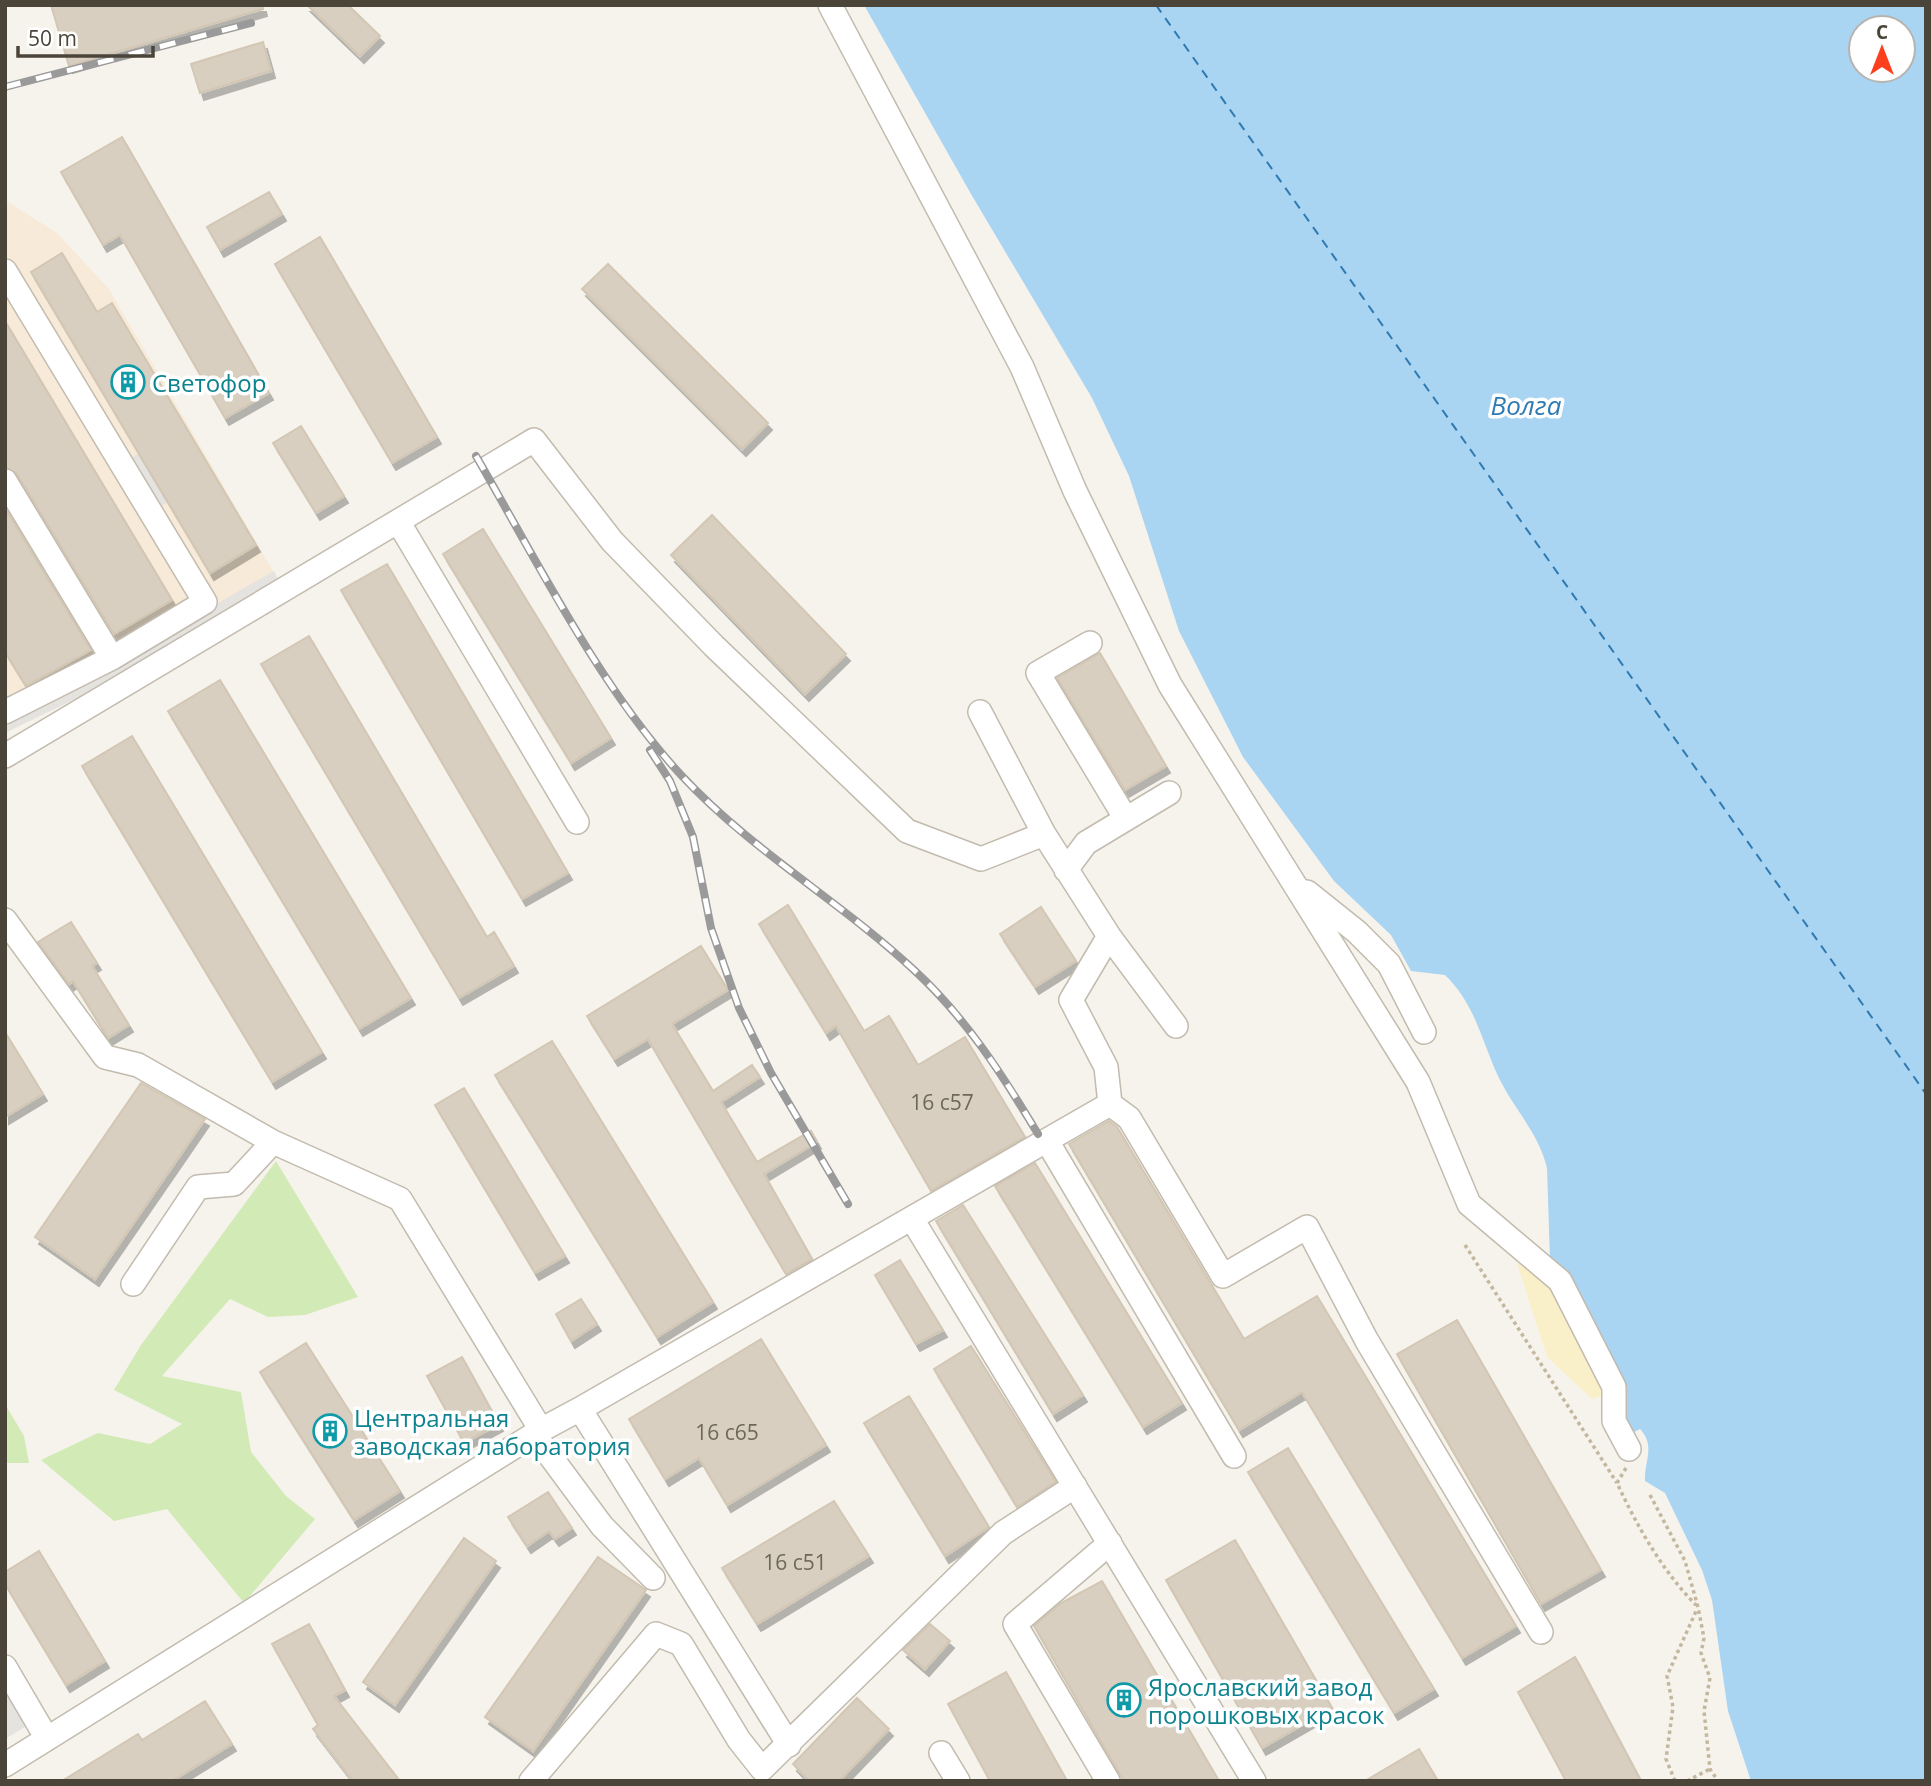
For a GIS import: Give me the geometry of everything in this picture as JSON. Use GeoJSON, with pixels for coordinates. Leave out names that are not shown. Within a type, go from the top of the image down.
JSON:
{"type":"FeatureCollection","features":[{"type":"Feature","properties":{"kind":"lane"},"geometry":{"type":"LineString","coordinates":[[830,5],[1022,367],[1075,491],[1170,685],[1418,1082],[1469,1205],[1560,1281],[1614,1387],[1615,1422],[1629,1449]]}},
{"type":"Feature","properties":{"kind":"lane"},"geometry":{"type":"LineString","coordinates":[[5,271],[205,602],[112,658],[5,712]]}},
{"type":"Feature","properties":{"kind":"lane"},"geometry":{"type":"LineString","coordinates":[[5,756],[534,440],[621,550],[714,646],[907,831],[981,859],[1044,834]]}},
{"type":"Feature","properties":{"kind":"lane"},"geometry":{"type":"LineString","coordinates":[[5,481],[112,658]]}},
{"type":"Feature","properties":{"kind":"lane"},"geometry":{"type":"LineString","coordinates":[[399,523],[576,821]]}},
{"type":"Feature","properties":{"kind":"lane"},"geometry":{"type":"LineString","coordinates":[[1090,643],[1038,673],[1126,819]]}},
{"type":"Feature","properties":{"kind":"lane"},"geometry":{"type":"LineString","coordinates":[[980,712],[1044,834],[1066,870],[1109,936],[1176,1026]]}},
{"type":"Feature","properties":{"kind":"lane"},"geometry":{"type":"LineString","coordinates":[[1066,870],[1086,843],[1169,793]]}},
{"type":"Feature","properties":{"kind":"lane"},"geometry":{"type":"LineString","coordinates":[[1293,881],[1357,932],[1389,964],[1424,1032]]}},
{"type":"Feature","properties":{"kind":"lane"},"geometry":{"type":"LineString","coordinates":[[5,920],[105,1057],[138,1065],[273,1142],[400,1199],[538,1432],[602,1526],[653,1578]]}},
{"type":"Feature","properties":{"kind":"lane"},"geometry":{"type":"LineString","coordinates":[[1109,936],[1071,1000],[1106,1067],[1110,1104],[1129,1118],[1223,1276],[1307,1227],[1367,1341],[1541,1632]]}},
{"type":"Feature","properties":{"kind":"lane"},"geometry":{"type":"LineString","coordinates":[[5,1765],[538,1432],[1110,1104]]}},
{"type":"Feature","properties":{"kind":"lane"},"geometry":{"type":"LineString","coordinates":[[1047,1141],[1234,1455]]}},
{"type":"Feature","properties":{"kind":"lane"},"geometry":{"type":"LineString","coordinates":[[133,1284],[198,1186],[234,1184],[273,1142]]}},
{"type":"Feature","properties":{"kind":"lane"},"geometry":{"type":"LineString","coordinates":[[912,1219],[1254,1781]]}},
{"type":"Feature","properties":{"kind":"lane"},"geometry":{"type":"LineString","coordinates":[[580,1409],[789,1745]]}},
{"type":"Feature","properties":{"kind":"lane"},"geometry":{"type":"LineString","coordinates":[[531,1781],[656,1634],[681,1644],[739,1740],[762,1769],[1003,1533],[1075,1486]]}},
{"type":"Feature","properties":{"kind":"lane"},"geometry":{"type":"LineString","coordinates":[[1108,1781],[1015,1624],[1110,1543]]}},
{"type":"Feature","properties":{"kind":"lane"},"geometry":{"type":"LineString","coordinates":[[5,1667],[46,1737]]}},
{"type":"Feature","properties":{"kind":"lane"},"geometry":{"type":"LineString","coordinates":[[941,1753],[958,1781]]}},
{"type":"Feature","properties":{"kind":"path"},"geometry":{"type":"LineString","coordinates":[[1465,1245],[1617,1483],[1677,1586],[1698,1607]]}},
{"type":"Feature","properties":{"kind":"path"},"geometry":{"type":"LineString","coordinates":[[1617,1483],[1628,1463],[1629,1449]]}},
{"type":"Feature","properties":{"kind":"path"},"geometry":{"type":"LineString","coordinates":[[1650,1495],[1685,1561],[1698,1607],[1704,1638],[1701,1653],[1710,1678],[1704,1711],[1710,1769],[1718,1781]]}},
{"type":"Feature","properties":{"kind":"path"},"geometry":{"type":"LineString","coordinates":[[1675,1781],[1666,1759],[1673,1707],[1667,1676],[1698,1607]]}},
{"type":"Feature","properties":{"kind":"path"},"geometry":{"type":"LineString","coordinates":[[1687,1781],[1710,1769]]}},
{"type":"Feature","properties":{"kind":"shaded area"},"geometry":{"type":"Polygon","coordinates":[[[5,200],[57,233],[109,289],[280,583],[5,733],[5,200]]]}},
{"type":"Feature","properties":{"kind":"shaded area"},"geometry":{"type":"Polygon","coordinates":[[[139,453],[168,502],[157,509],[128,460],[139,453]]]}},
{"type":"Feature","properties":{"kind":"shaded area"},"geometry":{"type":"Polygon","coordinates":[[[274,571],[280,583],[102,686],[5,733],[5,717],[94,674],[274,571]]]}},
{"type":"Feature","properties":{"kind":"shaded area"},"geometry":{"type":"Polygon","coordinates":[[[5,1690],[27,1726],[5,1739],[5,1690]]]}},
{"type":"Feature","properties":{"kind":"green space"},"geometry":{"type":"Polygon","coordinates":[[[276,1161],[358,1297],[305,1315],[268,1317],[230,1299],[162,1376],[241,1392],[251,1452],[286,1496],[315,1519],[244,1603],[167,1509],[114,1521],[41,1460],[98,1433],[150,1444],[182,1424],[114,1390],[141,1345],[276,1161]]]}},
{"type":"Feature","properties":{"kind":"green space"},"geometry":{"type":"Polygon","coordinates":[[[5,1404],[24,1436],[29,1463],[5,1463],[5,1404]]]}},
{"type":"Feature","properties":{"kind":"sand"},"geometry":{"type":"Polygon","coordinates":[[[1517,1263],[1562,1288],[1612,1393],[1592,1399],[1547,1357],[1517,1263]]]}},
{"type":"Feature","properties":{"kind":"water","name":"Волга"},"geometry":{"type":"Polygon","coordinates":[[[864,5],[1926,5],[1926,1781],[1751,1781],[1728,1711],[1712,1600],[1702,1570],[1665,1493],[1645,1481],[1648,1448],[1645,1435],[1640,1429],[1630,1434],[1550,1260],[1547,1168],[1538,1143],[1504,1088],[1476,1022],[1455,986],[1445,975],[1411,971],[1391,935],[1334,881],[1243,757],[1179,631],[1129,476],[1092,398],[971,194],[864,5]]]}},
{"type":"Feature","properties":{"kind":"building"},"geometry":{"type":"Polygon","coordinates":[[[51,5],[262,5],[263,9],[69,66],[51,5]]]}},
{"type":"Feature","properties":{"kind":"building"},"geometry":{"type":"Polygon","coordinates":[[[307,5],[348,5],[380,36],[360,56],[307,5]]]}},
{"type":"Feature","properties":{"kind":"building"},"geometry":{"type":"Polygon","coordinates":[[[263,42],[271,71],[200,93],[191,64],[263,42]]]}},
{"type":"Feature","properties":{"kind":"building"},"geometry":{"type":"Polygon","coordinates":[[[122,137],[269,393],[225,418],[120,235],[103,245],[61,172],[122,137]]]}},
{"type":"Feature","properties":{"kind":"building"},"geometry":{"type":"Polygon","coordinates":[[[269,192],[282,214],[220,250],[207,227],[269,192]]]}},
{"type":"Feature","properties":{"kind":"building"},"geometry":{"type":"Polygon","coordinates":[[[320,237],[437,437],[392,463],[275,264],[320,237]]]}},
{"type":"Feature","properties":{"kind":"building","name":"Светофор"},"geometry":{"type":"Polygon","coordinates":[[[62,253],[97,312],[112,303],[256,545],[210,573],[31,272],[62,253]]]}},
{"type":"Feature","properties":{"kind":"building"},"geometry":{"type":"Polygon","coordinates":[[[608,264],[768,423],[742,449],[582,289],[608,264]]]}},
{"type":"Feature","properties":{"kind":"building"},"geometry":{"type":"Polygon","coordinates":[[[5,321],[172,600],[114,634],[17,474],[5,467],[5,321]]]}},
{"type":"Feature","properties":{"kind":"building"},"geometry":{"type":"Polygon","coordinates":[[[301,426],[344,496],[316,513],[273,443],[301,426]]]}},
{"type":"Feature","properties":{"kind":"building"},"geometry":{"type":"Polygon","coordinates":[[[5,508],[91,650],[26,686],[5,652],[5,508]]]}},
{"type":"Feature","properties":{"kind":"building"},"geometry":{"type":"Polygon","coordinates":[[[712,515],[846,654],[805,694],[671,555],[712,515]]]}},
{"type":"Feature","properties":{"kind":"building"},"geometry":{"type":"Polygon","coordinates":[[[483,529],[611,738],[571,763],[443,554],[483,529]]]}},
{"type":"Feature","properties":{"kind":"building"},"geometry":{"type":"Polygon","coordinates":[[[387,564],[568,873],[522,899],[341,590],[387,564]]]}},
{"type":"Feature","properties":{"kind":"building"},"geometry":{"type":"Polygon","coordinates":[[[309,636],[487,937],[494,932],[514,966],[459,998],[261,664],[309,636]]]}},
{"type":"Feature","properties":{"kind":"building"},"geometry":{"type":"Polygon","coordinates":[[[1100,653],[1166,766],[1125,790],[1057,678],[1100,653]]]}},
{"type":"Feature","properties":{"kind":"building"},"geometry":{"type":"Polygon","coordinates":[[[220,680],[411,998],[359,1029],[168,711],[220,680]]]}},
{"type":"Feature","properties":{"kind":"building"},"geometry":{"type":"Polygon","coordinates":[[[132,736],[322,1052],[272,1082],[82,766],[132,736]]]}},
{"type":"Feature","properties":{"kind":"building"},"geometry":{"type":"Polygon","coordinates":[[[788,905],[864,1031],[889,1016],[918,1065],[965,1037],[1025,1137],[931,1191],[836,1026],[826,1033],[759,924],[788,905]]]}},
{"type":"Feature","properties":{"kind":"building"},"geometry":{"type":"Polygon","coordinates":[[[1041,907],[1076,961],[1035,987],[1000,934],[1041,907]]]}},
{"type":"Feature","properties":{"kind":"building"},"geometry":{"type":"Polygon","coordinates":[[[71,922],[97,963],[92,966],[129,1025],[108,1038],[73,981],[69,984],[38,942],[71,922]]]}},
{"type":"Feature","properties":{"kind":"building"},"geometry":{"type":"Polygon","coordinates":[[[701,946],[728,990],[672,1024],[713,1091],[752,1065],[760,1077],[721,1102],[757,1162],[811,1131],[817,1142],[764,1174],[812,1259],[786,1274],[648,1039],[614,1059],[587,1016],[701,946]]]}},
{"type":"Feature","properties":{"kind":"building"},"geometry":{"type":"Polygon","coordinates":[[[5,1032],[43,1094],[5,1117],[5,1032]]]}},
{"type":"Feature","properties":{"kind":"building"},"geometry":{"type":"Polygon","coordinates":[[[552,1041],[713,1302],[657,1337],[495,1075],[552,1041]]]}},
{"type":"Feature","properties":{"kind":"building"},"geometry":{"type":"Polygon","coordinates":[[[141,1083],[205,1119],[95,1279],[35,1237],[141,1083]]]}},
{"type":"Feature","properties":{"kind":"building"},"geometry":{"type":"Polygon","coordinates":[[[464,1088],[565,1256],[535,1273],[435,1105],[464,1088]]]}},
{"type":"Feature","properties":{"kind":"building"},"geometry":{"type":"Polygon","coordinates":[[[1109,1121],[1117,1127],[1244,1339],[1317,1296],[1516,1626],[1462,1658],[1302,1392],[1239,1430],[1069,1144],[1109,1121]]]}},
{"type":"Feature","properties":{"kind":"building"},"geometry":{"type":"Polygon","coordinates":[[[1035,1163],[1182,1403],[1143,1427],[995,1186],[1035,1163]]]}},
{"type":"Feature","properties":{"kind":"building"},"geometry":{"type":"Polygon","coordinates":[[[963,1205],[1083,1395],[1053,1414],[936,1221],[963,1205]]]}},
{"type":"Feature","properties":{"kind":"building"},"geometry":{"type":"Polygon","coordinates":[[[900,1260],[943,1330],[916,1344],[875,1275],[900,1260]]]}},
{"type":"Feature","properties":{"kind":"building"},"geometry":{"type":"Polygon","coordinates":[[[581,1299],[597,1324],[571,1341],[556,1314],[581,1299]]]}},
{"type":"Feature","properties":{"kind":"building"},"geometry":{"type":"Polygon","coordinates":[[[1457,1320],[1601,1570],[1541,1604],[1397,1354],[1457,1320]]]}},
{"type":"Feature","properties":{"kind":"building"},"geometry":{"type":"Polygon","coordinates":[[[761,1339],[826,1445],[727,1505],[699,1458],[665,1479],[629,1419],[761,1339]]]}},
{"type":"Feature","properties":{"kind":"building","name":"Центральная заводская лаборатория"},"geometry":{"type":"Polygon","coordinates":[[[306,1343],[400,1491],[354,1520],[260,1372],[306,1343]]]}},
{"type":"Feature","properties":{"kind":"building"},"geometry":{"type":"Polygon","coordinates":[[[971,1346],[1056,1482],[1017,1507],[934,1369],[971,1346]]]}},
{"type":"Feature","properties":{"kind":"building"},"geometry":{"type":"Polygon","coordinates":[[[462,1357],[499,1424],[464,1443],[427,1376],[462,1357]]]}},
{"type":"Feature","properties":{"kind":"building"},"geometry":{"type":"Polygon","coordinates":[[[909,1396],[989,1527],[945,1556],[864,1423],[909,1396]]]}},
{"type":"Feature","properties":{"kind":"building"},"geometry":{"type":"Polygon","coordinates":[[[1288,1448],[1434,1689],[1394,1713],[1248,1472],[1288,1448]]]}},
{"type":"Feature","properties":{"kind":"building"},"geometry":{"type":"Polygon","coordinates":[[[548,1492],[572,1528],[555,1539],[549,1531],[527,1546],[508,1517],[548,1492]]]}},
{"type":"Feature","properties":{"kind":"building"},"geometry":{"type":"Polygon","coordinates":[[[834,1501],[869,1556],[757,1624],[722,1568],[834,1501]]]}},
{"type":"Feature","properties":{"kind":"building"},"geometry":{"type":"Polygon","coordinates":[[[464,1538],[496,1561],[395,1705],[363,1682],[464,1538]]]}},
{"type":"Feature","properties":{"kind":"building"},"geometry":{"type":"Polygon","coordinates":[[[1235,1540],[1332,1708],[1262,1748],[1166,1580],[1235,1540]]]}},
{"type":"Feature","properties":{"kind":"building"},"geometry":{"type":"Polygon","coordinates":[[[39,1551],[105,1661],[66,1685],[5,1584],[5,1572],[39,1551]]]}},
{"type":"Feature","properties":{"kind":"building"},"geometry":{"type":"Polygon","coordinates":[[[598,1557],[646,1590],[533,1751],[485,1717],[598,1557]]]}},
{"type":"Feature","properties":{"kind":"building","name":"Ярославский завод порошковых красок"},"geometry":{"type":"Polygon","coordinates":[[[1102,1581],[1219,1781],[1124,1781],[1034,1626],[1061,1603],[1102,1581]]]}},
{"type":"Feature","properties":{"kind":"building"},"geometry":{"type":"Polygon","coordinates":[[[309,1624],[345,1690],[334,1696],[400,1781],[353,1781],[313,1729],[318,1725],[272,1644],[309,1624]]]}},
{"type":"Feature","properties":{"kind":"building"},"geometry":{"type":"Polygon","coordinates":[[[930,1624],[950,1641],[925,1669],[903,1650],[930,1624]]]}},
{"type":"Feature","properties":{"kind":"building"},"geometry":{"type":"Polygon","coordinates":[[[1575,1657],[1641,1781],[1566,1781],[1518,1692],[1575,1657]]]}},
{"type":"Feature","properties":{"kind":"building"},"geometry":{"type":"Polygon","coordinates":[[[1006,1672],[1067,1781],[990,1781],[948,1704],[1006,1672]]]}},
{"type":"Feature","properties":{"kind":"building"},"geometry":{"type":"Polygon","coordinates":[[[857,1698],[889,1729],[839,1781],[809,1781],[793,1764],[857,1698]]]}},
{"type":"Feature","properties":{"kind":"building"},"geometry":{"type":"Polygon","coordinates":[[[205,1701],[232,1744],[172,1781],[62,1781],[138,1734],[142,1740],[205,1701]]]}},
{"type":"Feature","properties":{"kind":"building"},"geometry":{"type":"Polygon","coordinates":[[[1419,1749],[1438,1781],[1365,1781],[1419,1749]]]}},
{"type":"Feature","properties":{"kind":"ferry route"},"geometry":{"type":"LineString","coordinates":[[1156,5],[1926,1094]]}},
{"type":"Feature","properties":{"kind":"railway"},"geometry":{"type":"LineString","coordinates":[[5,87],[251,23]]}},
{"type":"Feature","properties":{"kind":"railway"},"geometry":{"type":"LineString","coordinates":[[476,456],[571,622],[624,704],[652,741],[682,776],[737,828],[886,945],[933,988],[982,1047],[1038,1134]]}},
{"type":"Feature","properties":{"kind":"railway"},"geometry":{"type":"LineString","coordinates":[[650,750],[670,781],[693,837],[711,928],[739,1008],[771,1073],[848,1204]]}},
{"type":"Feature","properties":{"kind":"place","name":"Светофор"},"geometry":{"type":"Point","coordinates":[128,382]}},
{"type":"Feature","properties":{"kind":"place","name":"Центральная заводская лаборатория"},"geometry":{"type":"Point","coordinates":[330,1431]}},
{"type":"Feature","properties":{"kind":"place","name":"Ярославский завод порошковых красок"},"geometry":{"type":"Point","coordinates":[1124,1700]}}]}
